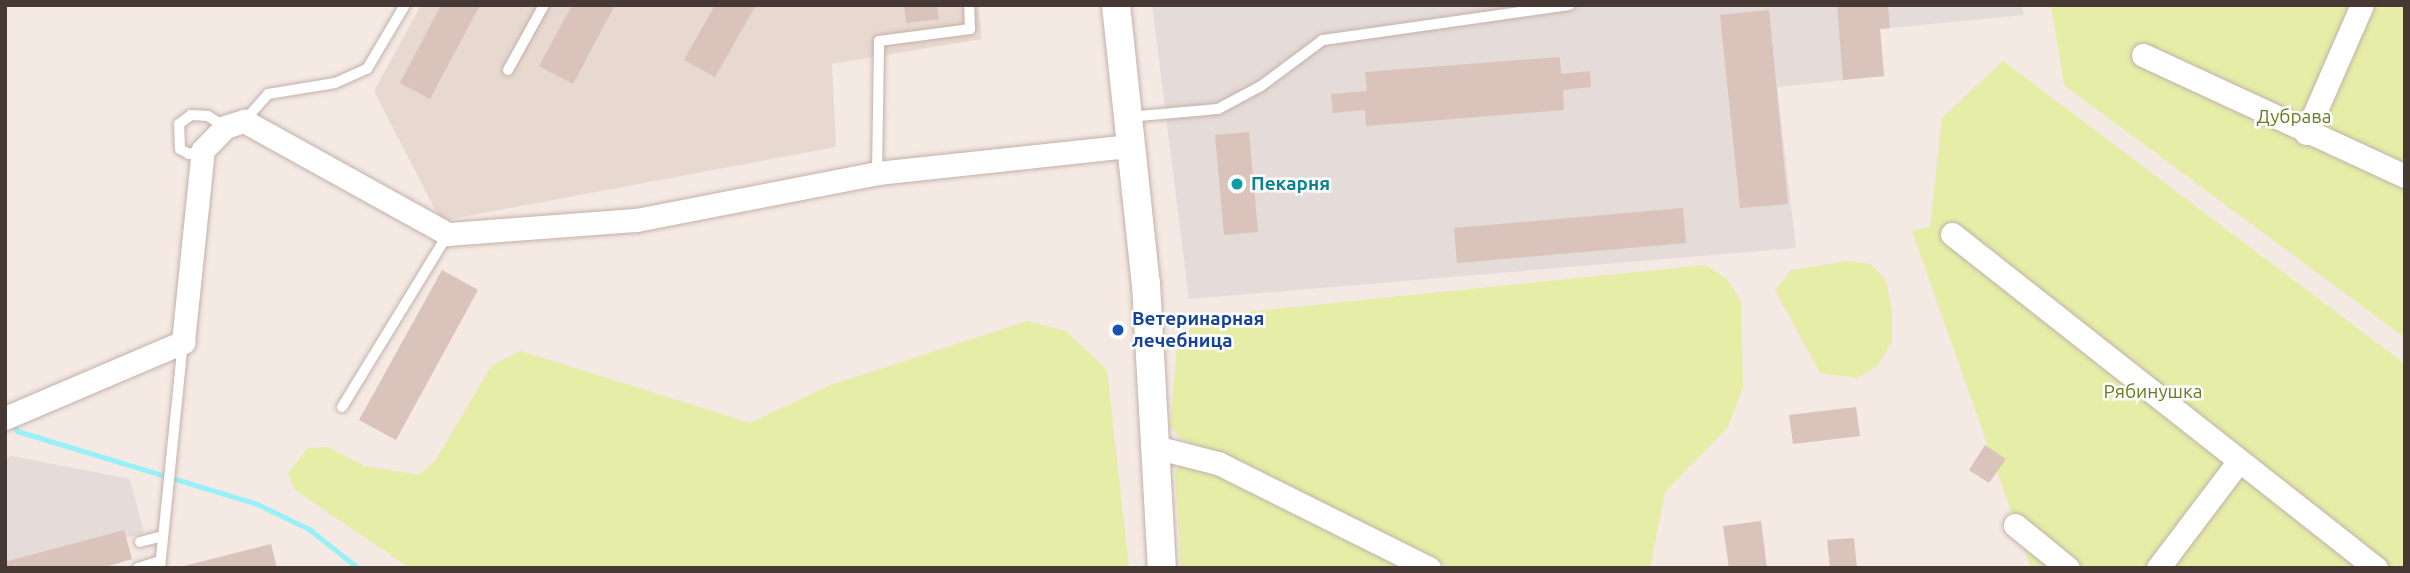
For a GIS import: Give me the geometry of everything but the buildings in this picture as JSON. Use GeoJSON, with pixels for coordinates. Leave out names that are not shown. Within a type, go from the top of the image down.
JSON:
{"type":"FeatureCollection","features":[{"type":"Feature","properties":{"kind":"street"},"geometry":{"type":"LineString","coordinates":[[1116,5],[1131,146],[1162,568]]}},
{"type":"Feature","properties":{"kind":"street"},"geometry":{"type":"LineString","coordinates":[[2306,134],[2362,5]]}},
{"type":"Feature","properties":{"kind":"street"},"geometry":{"type":"LineString","coordinates":[[2143,55],[2306,134],[2405,176]]}},
{"type":"Feature","properties":{"kind":"street"},"geometry":{"type":"LineString","coordinates":[[12,415],[183,342],[203,150],[234,124],[448,234],[636,220],[877,173],[1131,146]]}},
{"type":"Feature","properties":{"kind":"street"},"geometry":{"type":"LineString","coordinates":[[1952,234],[2376,568]]}},
{"type":"Feature","properties":{"kind":"street"},"geometry":{"type":"LineString","coordinates":[[1155,447],[1218,463],[1429,568]]}},
{"type":"Feature","properties":{"kind":"street"},"geometry":{"type":"LineString","coordinates":[[2158,568],[2239,461]]}},
{"type":"Feature","properties":{"kind":"street"},"geometry":{"type":"LineString","coordinates":[[2015,525],[2068,568]]}},
{"type":"Feature","properties":{"kind":"lane"},"geometry":{"type":"LineString","coordinates":[[203,150],[189,155],[180,149],[179,124],[191,115],[208,116],[234,124],[268,94],[335,83],[367,69],[405,5]]}},
{"type":"Feature","properties":{"kind":"lane"},"geometry":{"type":"LineString","coordinates":[[508,70],[544,5]]}},
{"type":"Feature","properties":{"kind":"lane"},"geometry":{"type":"LineString","coordinates":[[877,173],[879,41],[970,29],[969,5]]}},
{"type":"Feature","properties":{"kind":"lane"},"geometry":{"type":"LineString","coordinates":[[1128,117],[1218,109],[1261,86],[1323,40],[1570,5]]}},
{"type":"Feature","properties":{"kind":"lane"},"geometry":{"type":"LineString","coordinates":[[342,407],[448,234]]}},
{"type":"Feature","properties":{"kind":"lane"},"geometry":{"type":"LineString","coordinates":[[138,568],[160,564],[183,342]]}},
{"type":"Feature","properties":{"kind":"lane"},"geometry":{"type":"LineString","coordinates":[[140,542],[162,536]]}},
{"type":"Feature","properties":{"kind":"shaded area"},"geometry":{"type":"Polygon","coordinates":[[[421,5],[978,5],[982,39],[832,64],[836,147],[441,221],[374,91],[421,5]]]}},
{"type":"Feature","properties":{"kind":"shaded area"},"geometry":{"type":"Polygon","coordinates":[[[1152,5],[2022,5],[2024,15],[1880,29],[1884,76],[1777,87],[1796,248],[1189,299],[1152,5]]]}},
{"type":"Feature","properties":{"kind":"shaded area"},"geometry":{"type":"Polygon","coordinates":[[[12,456],[130,479],[144,533],[126,538],[132,559],[101,568],[5,568],[5,458],[12,456]]]}},
{"type":"Feature","properties":{"kind":"green space","name":"Дубрава"},"geometry":{"type":"Polygon","coordinates":[[[2051,5],[2405,5],[2405,338],[2064,85],[2051,5]]]}},
{"type":"Feature","properties":{"kind":"green space","name":"Рябинушка"},"geometry":{"type":"Polygon","coordinates":[[[2003,61],[2405,364],[2405,568],[2031,568],[1912,231],[1930,227],[1942,118],[2003,61]]]}},
{"type":"Feature","properties":{"kind":"green space"},"geometry":{"type":"Polygon","coordinates":[[[1848,261],[1871,264],[1886,280],[1892,312],[1892,341],[1878,365],[1857,378],[1820,373],[1775,290],[1792,270],[1848,261]]]}},
{"type":"Feature","properties":{"kind":"green space"},"geometry":{"type":"Polygon","coordinates":[[[1705,265],[1727,279],[1741,301],[1743,387],[1728,427],[1665,492],[1650,568],[1452,568],[1180,438],[1170,426],[1177,347],[1198,317],[1705,265]]]}},
{"type":"Feature","properties":{"kind":"green space"},"geometry":{"type":"Polygon","coordinates":[[[1027,321],[1066,331],[1107,370],[1129,568],[410,568],[295,490],[288,473],[308,448],[328,447],[364,466],[419,475],[436,460],[491,366],[521,351],[750,423],[831,385],[1027,321]]]}},
{"type":"Feature","properties":{"kind":"green space"},"geometry":{"type":"Polygon","coordinates":[[[1186,462],[1217,468],[1416,568],[1181,568],[1175,470],[1186,462]]]}},
{"type":"Feature","properties":{"kind":"waterway"},"geometry":{"type":"LineString","coordinates":[[12,421],[17,431],[257,504],[309,529],[358,568]]}},
{"type":"Feature","properties":{"kind":"place","name":"Пекарня"},"geometry":{"type":"Point","coordinates":[1237,184]}},
{"type":"Feature","properties":{"kind":"place","name":"Ветеринарная лечебница"},"geometry":{"type":"Point","coordinates":[1118,330]}}]}
